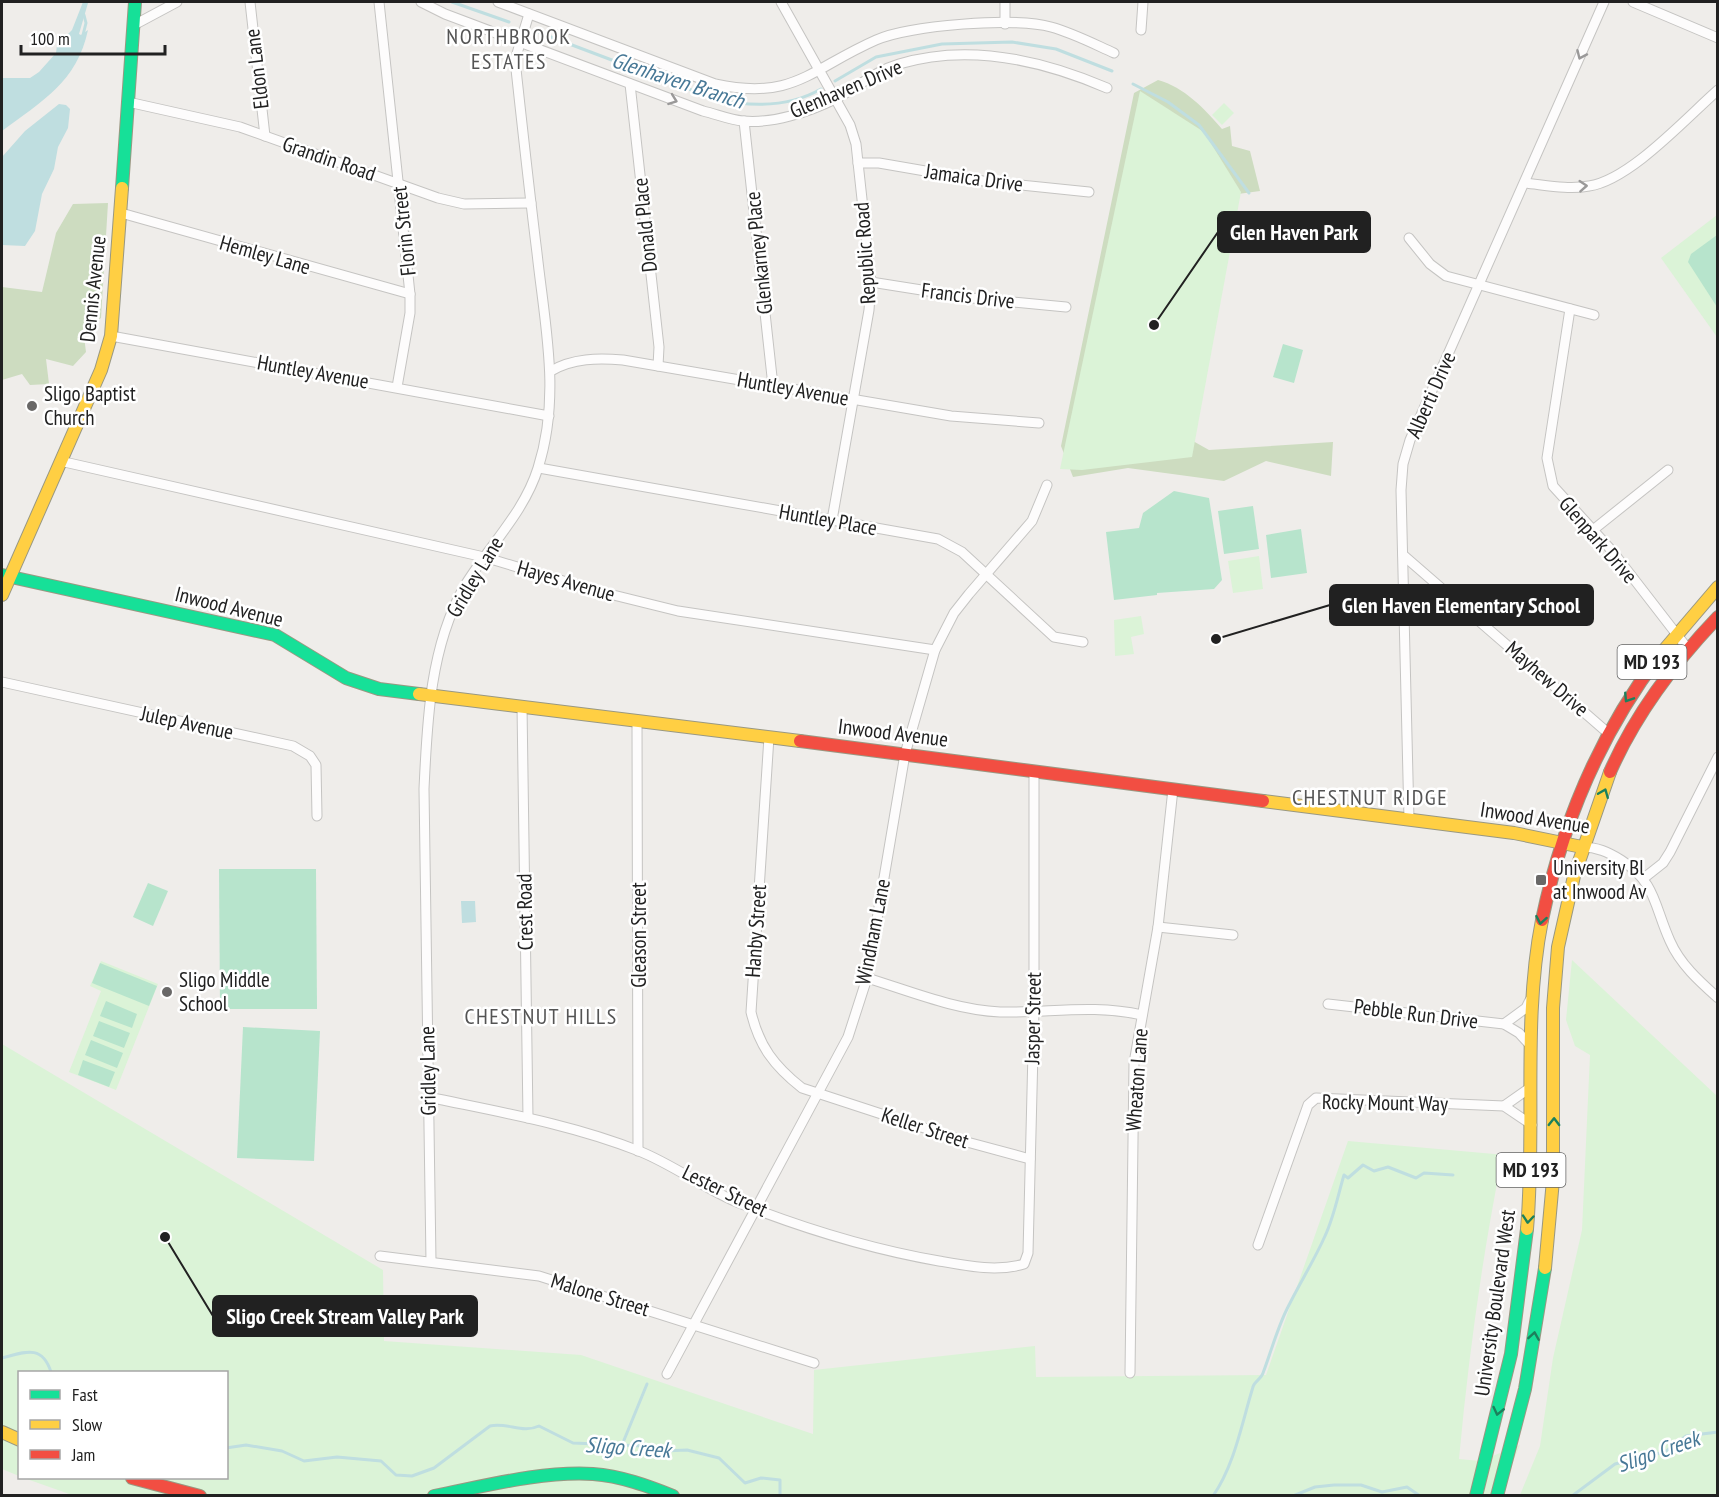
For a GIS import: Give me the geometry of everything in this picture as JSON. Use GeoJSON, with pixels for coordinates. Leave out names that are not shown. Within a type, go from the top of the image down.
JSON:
{"type":"FeatureCollection","features":[{"type":"Feature","properties":{"kind":"street","name":"Dennis Avenue"},"geometry":{"type":"LineString","coordinates":[[2,596],[6,576],[101,370],[111,336],[135,2]]}},
{"type":"Feature","properties":{"kind":"street"},"geometry":{"type":"LineString","coordinates":[[134,25],[177,2]]}},
{"type":"Feature","properties":{"kind":"street","name":"Eldon Lane"},"geometry":{"type":"LineString","coordinates":[[250,2],[265,136]]}},
{"type":"Feature","properties":{"kind":"street","name":"Florin Street"},"geometry":{"type":"LineString","coordinates":[[379,2],[410,294],[410,313],[397,387]]}},
{"type":"Feature","properties":{"kind":"street","name":"Glenhaven Drive"},"geometry":{"type":"LineString","coordinates":[[421,2],[445,14],[703,111],[744,121],[774,119],[807,110],[836,98],[874,75],[897,65],[926,58],[956,55],[990,55],[1023,60],[1070,72],[1107,88]]}},
{"type":"Feature","properties":{"kind":"street","name":"Glenhaven Drive"},"geometry":{"type":"LineString","coordinates":[[498,2],[715,84],[739,89],[765,90],[793,84],[869,43],[897,33],[955,25],[1005,24],[1050,27],[1114,53]]}},
{"type":"Feature","properties":{"kind":"street","name":"Republic Road"},"geometry":{"type":"LineString","coordinates":[[781,2],[850,125],[858,163],[871,282],[869,310],[832,520]]}},
{"type":"Feature","properties":{"kind":"street"},"geometry":{"type":"LineString","coordinates":[[1005,2],[1005,24]]}},
{"type":"Feature","properties":{"kind":"street"},"geometry":{"type":"LineString","coordinates":[[1141,30],[1143,2]]}},
{"type":"Feature","properties":{"kind":"street","name":"Alberti Drive"},"geometry":{"type":"LineString","coordinates":[[1409,819],[1401,490],[1403,464],[1410,440],[1604,2]]}},
{"type":"Feature","properties":{"kind":"street"},"geometry":{"type":"LineString","coordinates":[[1633,2],[1718,38]]}},
{"type":"Feature","properties":{"kind":"street","name":"Gridley Lane"},"geometry":{"type":"LineString","coordinates":[[431,1261],[423,789],[432,695],[445,629],[464,589],[484,556],[519,508],[539,468],[552,387],[514,60],[529,14]]}},
{"type":"Feature","properties":{"kind":"street","name":"Donald Place"},"geometry":{"type":"LineString","coordinates":[[630,84],[659,348],[658,366]]}},
{"type":"Feature","properties":{"kind":"street"},"geometry":{"type":"LineString","coordinates":[[1525,183],[1590,186],[1611,179],[1632,167],[1718,90]]}},
{"type":"Feature","properties":{"kind":"street","name":"Grandin Road"},"geometry":{"type":"LineString","coordinates":[[128,102],[240,127],[464,204],[531,203]]}},
{"type":"Feature","properties":{"kind":"street","name":"Glenkarney Place"},"geometry":{"type":"LineString","coordinates":[[744,121],[773,386]]}},
{"type":"Feature","properties":{"kind":"street","name":"Jamaica Drive"},"geometry":{"type":"LineString","coordinates":[[858,163],[1089,192]]}},
{"type":"Feature","properties":{"kind":"street","name":"Hemley Lane"},"geometry":{"type":"LineString","coordinates":[[121,213],[410,294]]}},
{"type":"Feature","properties":{"kind":"street"},"geometry":{"type":"LineString","coordinates":[[1409,238],[1430,264],[1446,276],[1594,315]]}},
{"type":"Feature","properties":{"kind":"street","name":"Francis Drive"},"geometry":{"type":"LineString","coordinates":[[871,282],[972,298],[1066,307]]}},
{"type":"Feature","properties":{"kind":"street","name":"Glenpark Drive"},"geometry":{"type":"LineString","coordinates":[[1570,309],[1547,458],[1548,471],[1559,495],[1593,530],[1688,649]]}},
{"type":"Feature","properties":{"kind":"street","name":"Huntley Avenue"},"geometry":{"type":"LineString","coordinates":[[111,336],[549,416]]}},
{"type":"Feature","properties":{"kind":"street","name":"Huntley Avenue"},"geometry":{"type":"LineString","coordinates":[[551,371],[562,364],[597,358],[658,366],[951,416],[1039,423]]}},
{"type":"Feature","properties":{"kind":"street","name":"Hayes Avenue"},"geometry":{"type":"LineString","coordinates":[[60,461],[484,556],[593,590],[678,611],[935,650]]}},
{"type":"Feature","properties":{"kind":"street","name":"Huntley Place"},"geometry":{"type":"LineString","coordinates":[[539,468],[939,539],[962,552],[1054,637],[1083,642]]}},
{"type":"Feature","properties":{"kind":"street"},"geometry":{"type":"LineString","coordinates":[[1593,530],[1668,470]]}},
{"type":"Feature","properties":{"kind":"street","name":"Windham Lane"},"geometry":{"type":"LineString","coordinates":[[667,1374],[820,1094],[848,1037],[867,978],[905,754],[935,650],[954,613],[1032,521],[1047,485]]}},
{"type":"Feature","properties":{"kind":"street","name":"Mayhew Drive"},"geometry":{"type":"LineString","coordinates":[[1403,555],[1608,733]]}},
{"type":"Feature","properties":{"kind":"street","name":"Inwood Avenue"},"geometry":{"type":"LineString","coordinates":[[6,576],[276,635],[362,685],[1409,819],[1514,833],[1582,847],[1595,847],[1636,869],[1644,878],[1650,886],[1670,941],[1679,957],[1718,998]]}},
{"type":"Feature","properties":{"kind":"street","name":"University Boulevard West"},"geometry":{"type":"LineString","coordinates":[[1476,1496],[1491,1443],[1516,1321],[1528,1222],[1532,1125],[1530,1045],[1539,930],[1560,842],[1608,733],[1654,659],[1674,633],[1718,587]]}},
{"type":"Feature","properties":{"kind":"street","name":"University Boulevard West"},"geometry":{"type":"LineString","coordinates":[[1497,1496],[1520,1416],[1544,1274],[1554,1148],[1555,979],[1562,926],[1582,847],[1616,762],[1644,708],[1688,649],[1718,617]]}},
{"type":"Feature","properties":{"kind":"street","name":"Julep Avenue"},"geometry":{"type":"LineString","coordinates":[[2,682],[293,746],[310,756],[316,765],[317,816]]}},
{"type":"Feature","properties":{"kind":"street","name":"Crest Road"},"geometry":{"type":"LineString","coordinates":[[522,706],[528,1118]]}},
{"type":"Feature","properties":{"kind":"street","name":"Gleason Street"},"geometry":{"type":"LineString","coordinates":[[637,720],[638,1151]]}},
{"type":"Feature","properties":{"kind":"street","name":"Hanby Street"},"geometry":{"type":"LineString","coordinates":[[769,737],[751,1012],[756,1033],[779,1070],[802,1088],[820,1094]]}},
{"type":"Feature","properties":{"kind":"street"},"geometry":{"type":"LineString","coordinates":[[1644,878],[1663,863],[1670,852],[1718,757]]}},
{"type":"Feature","properties":{"kind":"street","name":"Jasper Street"},"geometry":{"type":"LineString","coordinates":[[1024,1264],[1028,1253],[1034,1011],[1034,771]]}},
{"type":"Feature","properties":{"kind":"street","name":"Wheaton Lane"},"geometry":{"type":"LineString","coordinates":[[1130,1373],[1134,1063],[1158,927],[1173,789]]}},
{"type":"Feature","properties":{"kind":"street"},"geometry":{"type":"LineString","coordinates":[[1158,927],[1233,935]]}},
{"type":"Feature","properties":{"kind":"street"},"geometry":{"type":"LineString","coordinates":[[867,978],[962,1006],[999,1012],[1091,1008],[1142,1015]]}},
{"type":"Feature","properties":{"kind":"street","name":"Pebble Run Drive"},"geometry":{"type":"LineString","coordinates":[[1504,1024],[1526,1008],[1533,996]]}},
{"type":"Feature","properties":{"kind":"street","name":"Pebble Run Drive"},"geometry":{"type":"LineString","coordinates":[[1328,1004],[1504,1024],[1519,1033],[1530,1045]]}},
{"type":"Feature","properties":{"kind":"street"},"geometry":{"type":"LineString","coordinates":[[1504,1107],[1523,1095],[1532,1086]]}},
{"type":"Feature","properties":{"kind":"street","name":"Keller Street"},"geometry":{"type":"LineString","coordinates":[[820,1094],[966,1142],[1030,1159]]}},
{"type":"Feature","properties":{"kind":"street","name":"Lester Street"},"geometry":{"type":"LineString","coordinates":[[428,1097],[584,1132],[638,1151],[674,1167],[738,1202],[820,1233],[885,1252],[975,1267],[1014,1267],[1024,1264]]}},
{"type":"Feature","properties":{"kind":"street","name":"Rocky Mount Way"},"geometry":{"type":"LineString","coordinates":[[1258,1245],[1304,1113],[1308,1105],[1316,1098],[1504,1107],[1532,1125]]}},
{"type":"Feature","properties":{"kind":"street","name":"Malone Street"},"geometry":{"type":"LineString","coordinates":[[380,1256],[539,1276],[814,1363]]}},
{"type":"Feature","properties":{"kind":"street"},"geometry":{"type":"LineString","coordinates":[[2,1432],[18,1439]]}},
{"type":"Feature","properties":{"kind":"street"},"geometry":{"type":"LineString","coordinates":[[434,1496],[563,1475],[594,1474],[644,1484],[673,1496]]}},
{"type":"Feature","properties":{"kind":"street"},"geometry":{"type":"LineString","coordinates":[[136,1479],[200,1496]]}},
{"type":"Feature","properties":{"kind":"green space"},"geometry":{"type":"Polygon","coordinates":[[[1158,80],[1185,93],[1222,129],[1230,126],[1232,146],[1250,151],[1260,191],[1238,194],[1193,441],[1209,450],[1333,442],[1331,476],[1266,461],[1224,481],[1128,468],[1073,477],[1061,446],[1134,93],[1158,80]]]}},
{"type":"Feature","properties":{"kind":"green space"},"geometry":{"type":"Polygon","coordinates":[[[1140,91],[1204,132],[1241,192],[1192,457],[1082,470],[1060,469],[1140,91]]]}},
{"type":"Feature","properties":{"kind":"green space"},"geometry":{"type":"Polygon","coordinates":[[[1224,103],[1234,113],[1222,125],[1212,115],[1224,103]]]}},
{"type":"Feature","properties":{"kind":"green space"},"geometry":{"type":"Polygon","coordinates":[[[108,203],[101,318],[83,329],[86,352],[73,366],[46,359],[49,384],[30,385],[22,374],[2,380],[2,287],[42,292],[56,233],[73,204],[108,203]]]}},
{"type":"Feature","properties":{"kind":"green space"},"geometry":{"type":"Polygon","coordinates":[[[1717,215],[1717,337],[1661,258],[1717,215]]]}},
{"type":"Feature","properties":{"kind":"green space"},"geometry":{"type":"Polygon","coordinates":[[[1717,235],[1717,307],[1688,262],[1691,254],[1717,235]]]}},
{"type":"Feature","properties":{"kind":"green space"},"geometry":{"type":"Polygon","coordinates":[[[1283,344],[1303,350],[1294,383],[1273,377],[1283,344]]]}},
{"type":"Feature","properties":{"kind":"green space"},"geometry":{"type":"Polygon","coordinates":[[[1174,491],[1209,498],[1222,580],[1214,589],[1157,593],[1157,595],[1114,600],[1106,532],[1139,528],[1143,513],[1174,491]]]}},
{"type":"Feature","properties":{"kind":"green space"},"geometry":{"type":"Polygon","coordinates":[[[1253,506],[1259,549],[1224,554],[1218,511],[1253,506]]]}},
{"type":"Feature","properties":{"kind":"green space"},"geometry":{"type":"Polygon","coordinates":[[[1301,529],[1307,573],[1271,578],[1266,535],[1301,529]]]}},
{"type":"Feature","properties":{"kind":"green space"},"geometry":{"type":"Polygon","coordinates":[[[1259,556],[1263,589],[1233,593],[1228,561],[1259,556]]]}},
{"type":"Feature","properties":{"kind":"green space"},"geometry":{"type":"Polygon","coordinates":[[[1141,616],[1144,634],[1131,637],[1134,654],[1115,656],[1114,620],[1141,616]]]}},
{"type":"Feature","properties":{"kind":"green space"},"geometry":{"type":"Polygon","coordinates":[[[219,869],[316,869],[317,1009],[220,1009],[219,869]]]}},
{"type":"Feature","properties":{"kind":"green space"},"geometry":{"type":"Polygon","coordinates":[[[148,883],[168,891],[153,926],[133,917],[148,883]]]}},
{"type":"Feature","properties":{"kind":"green space"},"geometry":{"type":"Polygon","coordinates":[[[1572,960],[1717,1096],[1717,1495],[1520,1495],[1540,1446],[1553,1358],[1582,1230],[1590,1055],[1575,1046],[1566,1020],[1572,960]]]}},
{"type":"Feature","properties":{"kind":"green space"},"geometry":{"type":"Polygon","coordinates":[[[101,961],[158,984],[116,1090],[69,1072],[101,991],[90,986],[101,961]]]}},
{"type":"Feature","properties":{"kind":"green space"},"geometry":{"type":"Polygon","coordinates":[[[100,963],[157,986],[149,1006],[92,983],[100,963]]]}},
{"type":"Feature","properties":{"kind":"green space"},"geometry":{"type":"Polygon","coordinates":[[[106,1001],[137,1014],[132,1028],[100,1016],[106,1001]]]}},
{"type":"Feature","properties":{"kind":"green space"},"geometry":{"type":"Polygon","coordinates":[[[99,1021],[130,1033],[124,1048],[93,1036],[99,1021]]]}},
{"type":"Feature","properties":{"kind":"green space"},"geometry":{"type":"Polygon","coordinates":[[[243,1027],[320,1031],[314,1161],[237,1158],[243,1027]]]}},
{"type":"Feature","properties":{"kind":"green space"},"geometry":{"type":"Polygon","coordinates":[[[91,1040],[123,1053],[117,1068],[85,1055],[91,1040]]]}},
{"type":"Feature","properties":{"kind":"green space"},"geometry":{"type":"Polygon","coordinates":[[[2,1044],[383,1270],[384,1341],[581,1355],[813,1434],[814,1370],[1035,1346],[1036,1377],[1266,1375],[1348,1141],[1517,1156],[1524,1159],[1500,1168],[1476,1313],[1459,1459],[1480,1461],[1520,1445],[1499,1496],[72,1495],[27,1479],[228,1479],[228,1371],[18,1371],[18,1476],[2,1469],[2,1044]]]}},
{"type":"Feature","properties":{"kind":"green space"},"geometry":{"type":"Polygon","coordinates":[[[83,1060],[115,1072],[109,1087],[78,1075],[83,1060]]]}},
{"type":"Feature","properties":{"kind":"water"},"geometry":{"type":"Polygon","coordinates":[[[83,2],[88,3],[79,34],[88,30],[76,64],[67,77],[44,100],[2,131],[2,78],[30,78],[39,72],[56,53],[57,45],[72,30],[83,2]]]}},
{"type":"Feature","properties":{"kind":"water"},"geometry":{"type":"Polygon","coordinates":[[[59,104],[66,105],[70,109],[68,128],[58,147],[54,169],[42,194],[35,231],[25,246],[2,245],[2,157],[25,131],[59,104]]]}},
{"type":"Feature","properties":{"kind":"water"},"geometry":{"type":"Polygon","coordinates":[[[461,901],[475,901],[476,922],[462,923],[461,901]]]}},
{"type":"Feature","properties":{"kind":"waterway","name":"Glenhaven Branch"},"geometry":{"type":"LineString","coordinates":[[452,2],[509,22]]}},
{"type":"Feature","properties":{"kind":"waterway"},"geometry":{"type":"LineString","coordinates":[[83,35],[86,23],[84,15]]}},
{"type":"Feature","properties":{"kind":"waterway","name":"Glenhaven Branch"},"geometry":{"type":"LineString","coordinates":[[535,31],[715,99],[756,104],[782,103],[796,100],[821,89]]}},
{"type":"Feature","properties":{"kind":"waterway","name":"Glenhaven Branch"},"geometry":{"type":"LineString","coordinates":[[835,81],[876,57],[942,44],[1012,42],[1056,49],[1112,71]]}},
{"type":"Feature","properties":{"kind":"waterway","name":"Glenhaven Branch"},"geometry":{"type":"LineString","coordinates":[[1133,84],[1168,102],[1199,125],[1249,193]]}},
{"type":"Feature","properties":{"kind":"waterway"},"geometry":{"type":"LineString","coordinates":[[1213,1496],[1227,1470],[1254,1385],[1262,1375],[1283,1317],[1328,1229],[1344,1175],[1348,1178],[1363,1165],[1374,1171],[1388,1167],[1416,1178],[1424,1173],[1453,1175]]}},
{"type":"Feature","properties":{"kind":"waterway","name":"Sligo Creek"},"geometry":{"type":"LineString","coordinates":[[2,1358],[32,1352],[43,1357],[51,1371]]}},
{"type":"Feature","properties":{"kind":"waterway"},"geometry":{"type":"LineString","coordinates":[[622,1445],[647,1384]]}},
{"type":"Feature","properties":{"kind":"waterway","name":"Sligo Creek"},"geometry":{"type":"LineString","coordinates":[[228,1448],[246,1445],[282,1451],[304,1461],[337,1457],[381,1461],[396,1475],[412,1476],[434,1468],[490,1426],[503,1425],[527,1429],[539,1426],[573,1443],[644,1446],[664,1451],[687,1450],[719,1458],[745,1483],[761,1478],[780,1480],[780,1496]]}},
{"type":"Feature","properties":{"kind":"waterway","name":"Sligo Creek"},"geometry":{"type":"LineString","coordinates":[[1572,1496],[1615,1464],[1665,1452],[1686,1436],[1718,1432]]}},
{"type":"Feature","properties":{"kind":"waterway","name":"Sligo Creek"},"geometry":{"type":"LineString","coordinates":[[1293,1496],[1315,1487],[1334,1485],[1361,1485],[1382,1492],[1407,1487],[1420,1496]]}},
{"type":"Feature","properties":{"kind":"traffic: fast"},"geometry":{"type":"LineString","coordinates":[[122,188],[135,2]]}},
{"type":"Feature","properties":{"kind":"traffic: fast"},"geometry":{"type":"LineString","coordinates":[[2,575],[275,635],[346,678],[379,689],[419,694]]}},
{"type":"Feature","properties":{"kind":"traffic: fast"},"geometry":{"type":"LineString","coordinates":[[1476,1496],[1511,1354],[1527,1229]]}},
{"type":"Feature","properties":{"kind":"traffic: fast"},"geometry":{"type":"LineString","coordinates":[[1497,1496],[1525,1389],[1545,1268]]}},
{"type":"Feature","properties":{"kind":"traffic: fast"},"geometry":{"type":"LineString","coordinates":[[434,1496],[513,1480],[573,1474],[593,1474],[624,1479],[673,1496]]}},
{"type":"Feature","properties":{"kind":"traffic: slow"},"geometry":{"type":"LineString","coordinates":[[2,595],[101,370],[111,336],[122,188]]}},
{"type":"Feature","properties":{"kind":"traffic: slow"},"geometry":{"type":"LineString","coordinates":[[1659,656],[1718,587]]}},
{"type":"Feature","properties":{"kind":"traffic: slow"},"geometry":{"type":"LineString","coordinates":[[419,694],[800,741]]}},
{"type":"Feature","properties":{"kind":"traffic: slow"},"geometry":{"type":"LineString","coordinates":[[1545,1268],[1553,1180],[1553,1008],[1558,947],[1574,876],[1610,772]]}},
{"type":"Feature","properties":{"kind":"traffic: slow"},"geometry":{"type":"LineString","coordinates":[[1263,801],[1514,833],[1582,847]]}},
{"type":"Feature","properties":{"kind":"traffic: slow"},"geometry":{"type":"LineString","coordinates":[[1527,1229],[1532,996],[1542,920]]}},
{"type":"Feature","properties":{"kind":"traffic: slow"},"geometry":{"type":"LineString","coordinates":[[2,1432],[18,1439]]}},
{"type":"Feature","properties":{"kind":"traffic: jam"},"geometry":{"type":"LineString","coordinates":[[1610,772],[1632,729],[1657,690],[1686,652],[1718,617]]}},
{"type":"Feature","properties":{"kind":"traffic: jam"},"geometry":{"type":"LineString","coordinates":[[1542,920],[1560,849],[1586,781],[1619,717],[1659,656]]}},
{"type":"Feature","properties":{"kind":"traffic: jam"},"geometry":{"type":"LineString","coordinates":[[800,741],[1263,801]]}},
{"type":"Feature","properties":{"kind":"traffic: jam"},"geometry":{"type":"LineString","coordinates":[[136,1479],[200,1496]]}},
{"type":"Feature","properties":{"kind":"place","name":"Glen Haven Park"},"geometry":{"type":"Point","coordinates":[1154,325]}},
{"type":"Feature","properties":{"kind":"place","name":"Sligo Baptist Church"},"geometry":{"type":"Point","coordinates":[32,406]}},
{"type":"Feature","properties":{"kind":"place","name":"Glen Haven Elementary School"},"geometry":{"type":"Point","coordinates":[1216,639]}},
{"type":"Feature","properties":{"kind":"place","name":"University Bl at Inwood Av"},"geometry":{"type":"Point","coordinates":[1541,880]}},
{"type":"Feature","properties":{"kind":"place","name":"Sligo Middle School"},"geometry":{"type":"Point","coordinates":[167,992]}},
{"type":"Feature","properties":{"kind":"place","name":"Sligo Creek Stream Valley Park"},"geometry":{"type":"Point","coordinates":[165,1237]}},
{"type":"Feature","properties":{"kind":"district","name":"NORTHBROOK ESTATES"},"geometry":{"type":"Point","coordinates":[509,48]}},
{"type":"Feature","properties":{"kind":"district","name":"CHESTNUT RIDGE"},"geometry":{"type":"Point","coordinates":[1370,797]}},
{"type":"Feature","properties":{"kind":"district","name":"CHESTNUT HILLS"},"geometry":{"type":"Point","coordinates":[541,1016]}}]}
